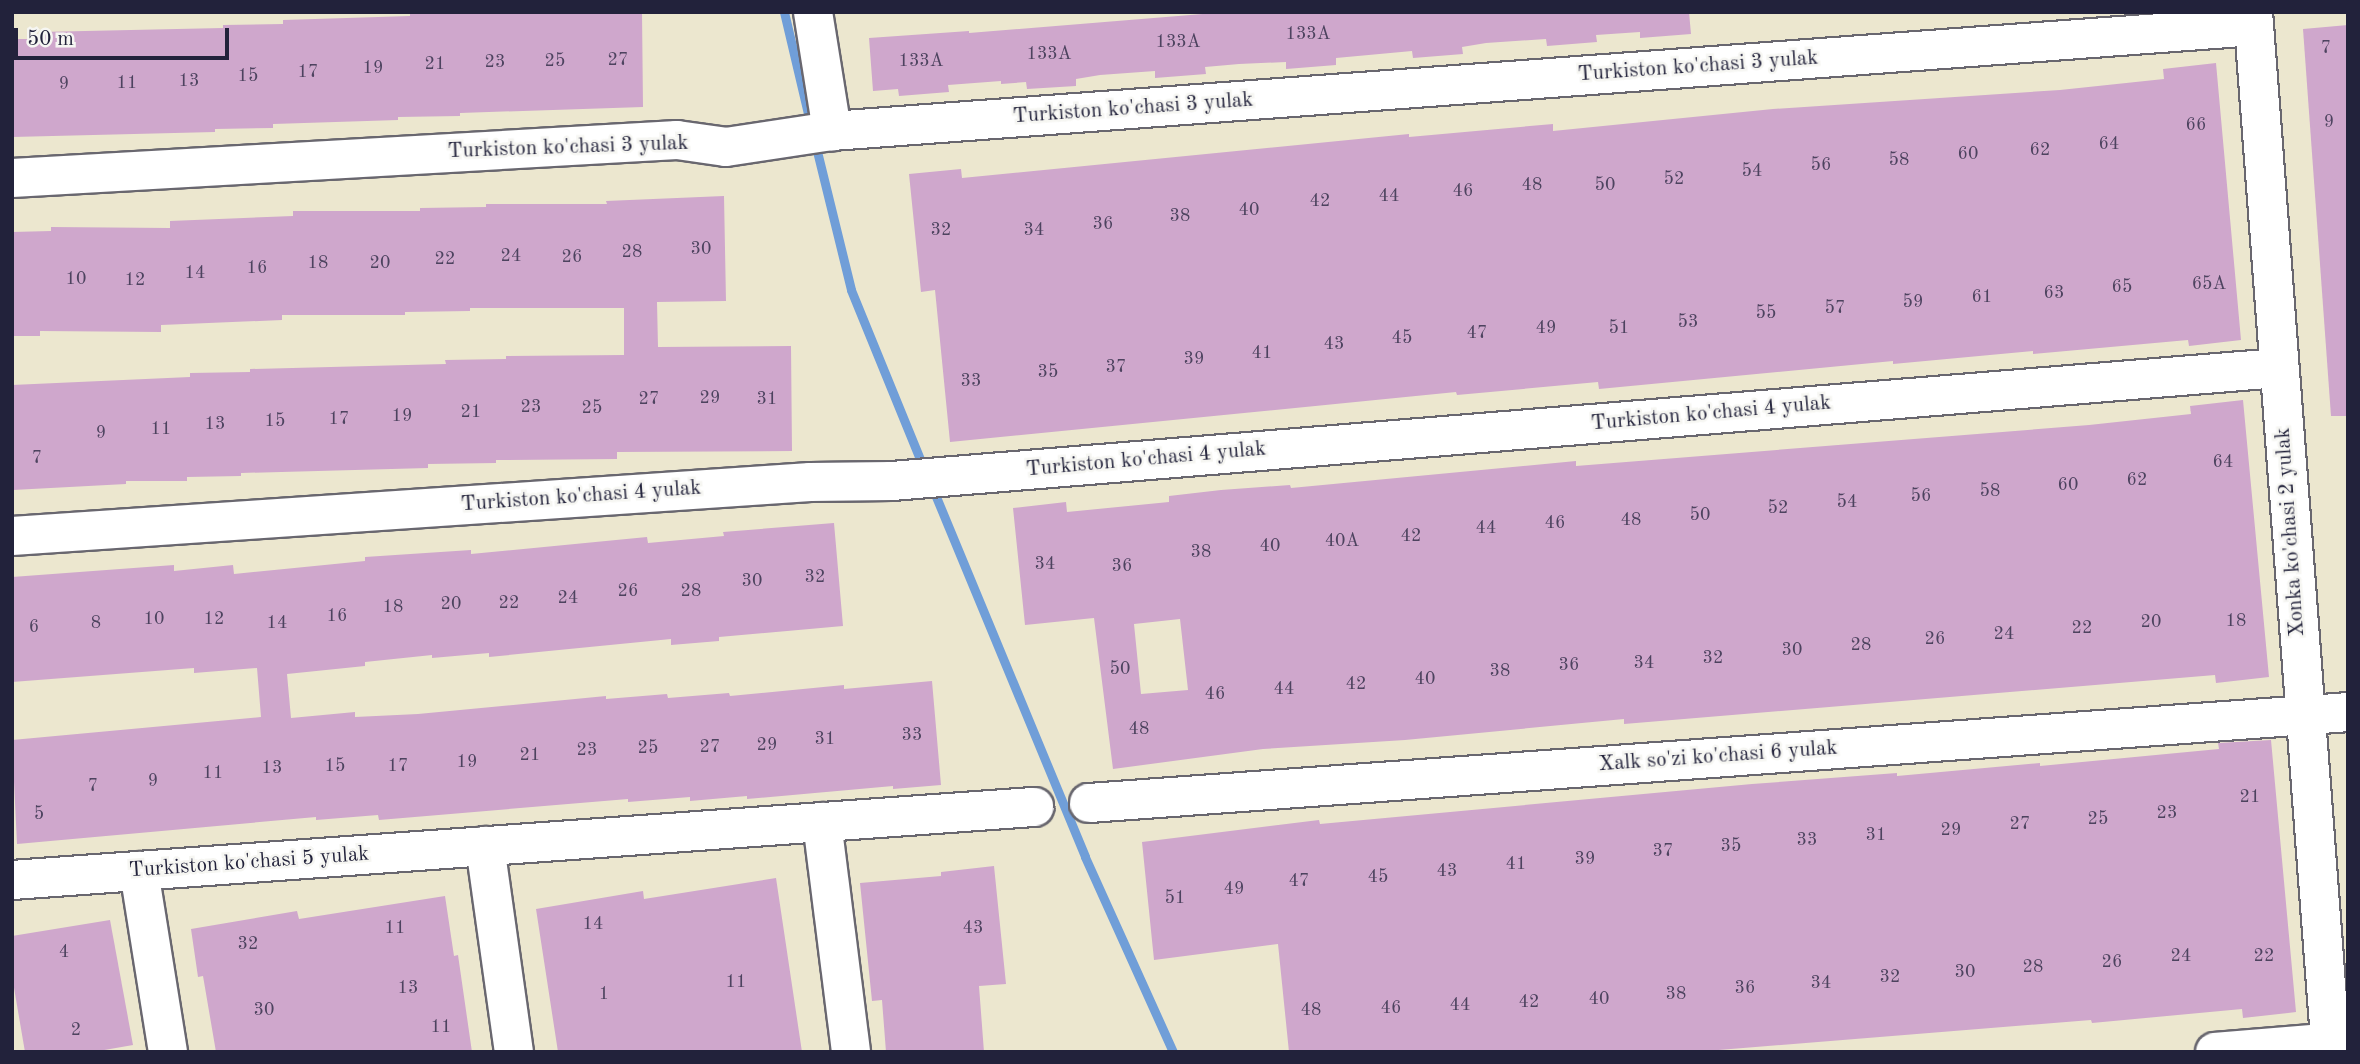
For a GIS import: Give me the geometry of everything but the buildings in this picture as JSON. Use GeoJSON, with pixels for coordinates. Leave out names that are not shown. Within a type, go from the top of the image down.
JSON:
{"type":"FeatureCollection","features":[{"type":"Feature","properties":{"kind":"street"},"geometry":{"type":"LineString","coordinates":[[813,12],[832,131]]}},
{"type":"Feature","properties":{"kind":"street","name":"Turkiston ko'chasi 3 yulak"},"geometry":{"type":"LineString","coordinates":[[12,178],[677,140],[726,147],[832,131],[2253,19]]}},
{"type":"Feature","properties":{"kind":"street","name":"Xonka ko'chasi 2 yulak"},"geometry":{"type":"LineString","coordinates":[[2253,19],[2305,715],[2336,1045]]}},
{"type":"Feature","properties":{"kind":"street","name":"Turkiston ko'chasi 4 yulak"},"geometry":{"type":"LineString","coordinates":[[12,536],[810,482],[892,481],[2279,368]]}},
{"type":"Feature","properties":{"kind":"street","name":"Xalk so'zi ko'chasi 6 yulak"},"geometry":{"type":"LineString","coordinates":[[1089,803],[2348,712]]}},
{"type":"Feature","properties":{"kind":"street","name":"Turkiston ko'chasi 5 yulak"},"geometry":{"type":"LineString","coordinates":[[12,880],[1034,807]]}},
{"type":"Feature","properties":{"kind":"street"},"geometry":{"type":"LineString","coordinates":[[822,822],[851,1052]]}},
{"type":"Feature","properties":{"kind":"street"},"geometry":{"type":"LineString","coordinates":[[485,846],[514,1052]]}},
{"type":"Feature","properties":{"kind":"street"},"geometry":{"type":"LineString","coordinates":[[139,871],[168,1052]]}},
{"type":"Feature","properties":{"kind":"street"},"geometry":{"type":"LineString","coordinates":[[2215,1052],[2336,1045]]}},
{"type":"Feature","properties":{"kind":"waterway"},"geometry":{"type":"LineString","coordinates":[[784,12],[811,126]]}},
{"type":"Feature","properties":{"kind":"waterway"},"geometry":{"type":"LineString","coordinates":[[815,143],[851,290],[925,471]]}},
{"type":"Feature","properties":{"kind":"waterway"},"geometry":{"type":"LineString","coordinates":[[932,487],[1085,857],[1173,1052]]}}]}
